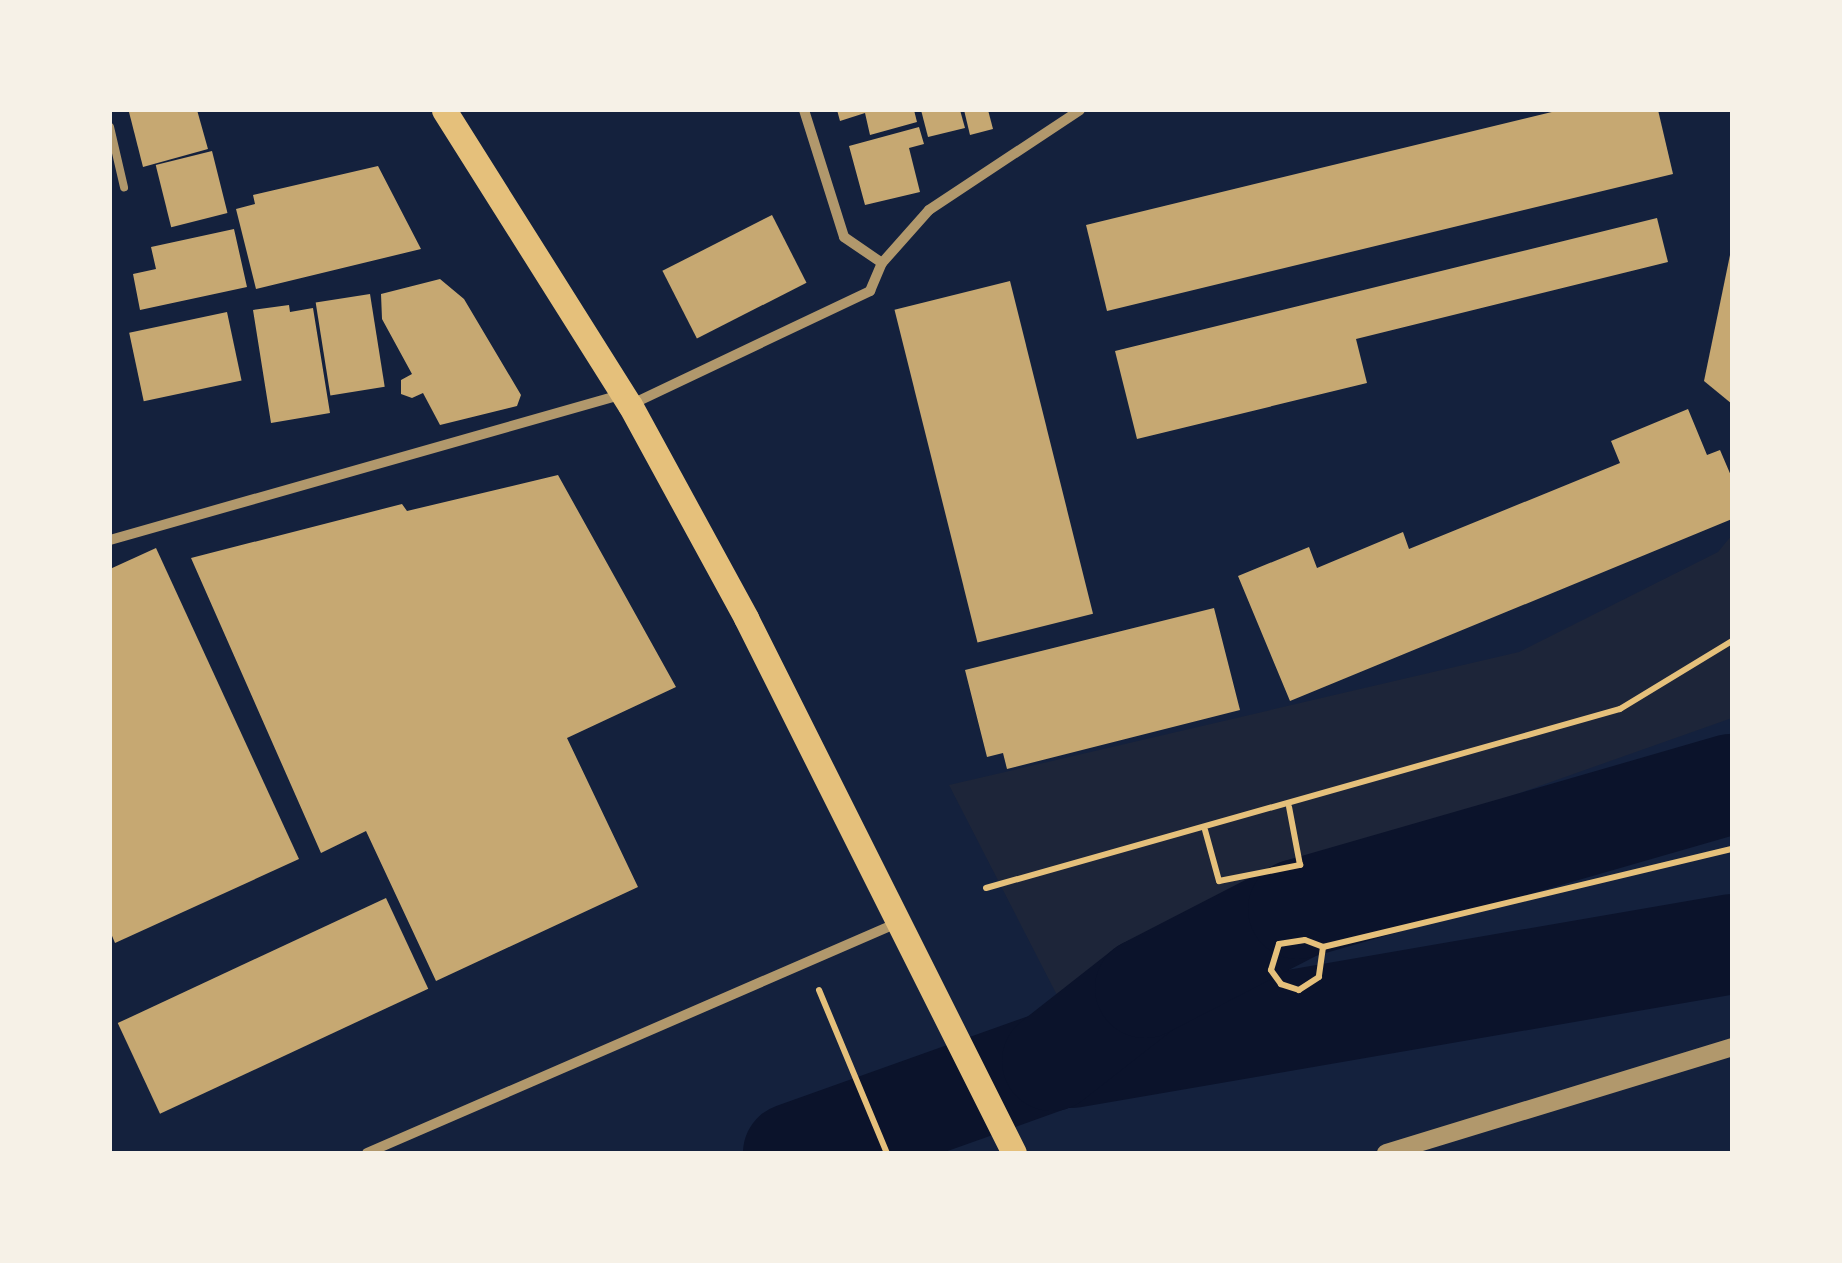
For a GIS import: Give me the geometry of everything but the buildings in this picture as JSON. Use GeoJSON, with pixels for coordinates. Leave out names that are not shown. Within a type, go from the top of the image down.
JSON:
{"type":"FeatureCollection","features":[{"type":"Feature","properties":{"kind":"main road"},"geometry":{"type":"LineString","coordinates":[[444,110],[627,399],[746,618],[895,924],[1014,1153]]}},
{"type":"Feature","properties":{"kind":"street"},"geometry":{"type":"LineString","coordinates":[[804,110],[844,236],[882,263]]}},
{"type":"Feature","properties":{"kind":"street"},"geometry":{"type":"LineString","coordinates":[[110,540],[627,399],[870,291],[882,263],[928,210],[1080,110]]}},
{"type":"Feature","properties":{"kind":"street"},"geometry":{"type":"LineString","coordinates":[[367,1153],[895,924]]}},
{"type":"Feature","properties":{"kind":"street"},"geometry":{"type":"LineString","coordinates":[[1386,1153],[1732,1047]]}},
{"type":"Feature","properties":{"kind":"lane"},"geometry":{"type":"LineString","coordinates":[[110,127],[124,187]]}},
{"type":"Feature","properties":{"kind":"path"},"geometry":{"type":"LineString","coordinates":[[986,888],[1205,830],[1620,709],[1732,641]]}},
{"type":"Feature","properties":{"kind":"path"},"geometry":{"type":"LineString","coordinates":[[1205,830],[1219,881],[1300,866],[1289,806]]}},
{"type":"Feature","properties":{"kind":"path"},"geometry":{"type":"LineString","coordinates":[[1323,947],[1319,977],[1300,990],[1281,984],[1271,970],[1279,944],[1305,940],[1323,947],[1732,848]]}},
{"type":"Feature","properties":{"kind":"path"},"geometry":{"type":"LineString","coordinates":[[816,984],[887,1153]]}},
{"type":"Feature","properties":{"kind":"shaded area"},"geometry":{"type":"Polygon","coordinates":[[[1732,535],[1732,718],[1330,860],[1060,1001],[949,785],[1519,652],[1718,552],[1732,535]]]}},
{"type":"Feature","properties":{"kind":"waterway"},"geometry":{"type":"LineString","coordinates":[[793,1153],[1052,1061],[1145,988],[1298,909],[1732,784]]}},
{"type":"Feature","properties":{"kind":"waterway"},"geometry":{"type":"LineString","coordinates":[[1072,1058],[1732,944]]}}]}
